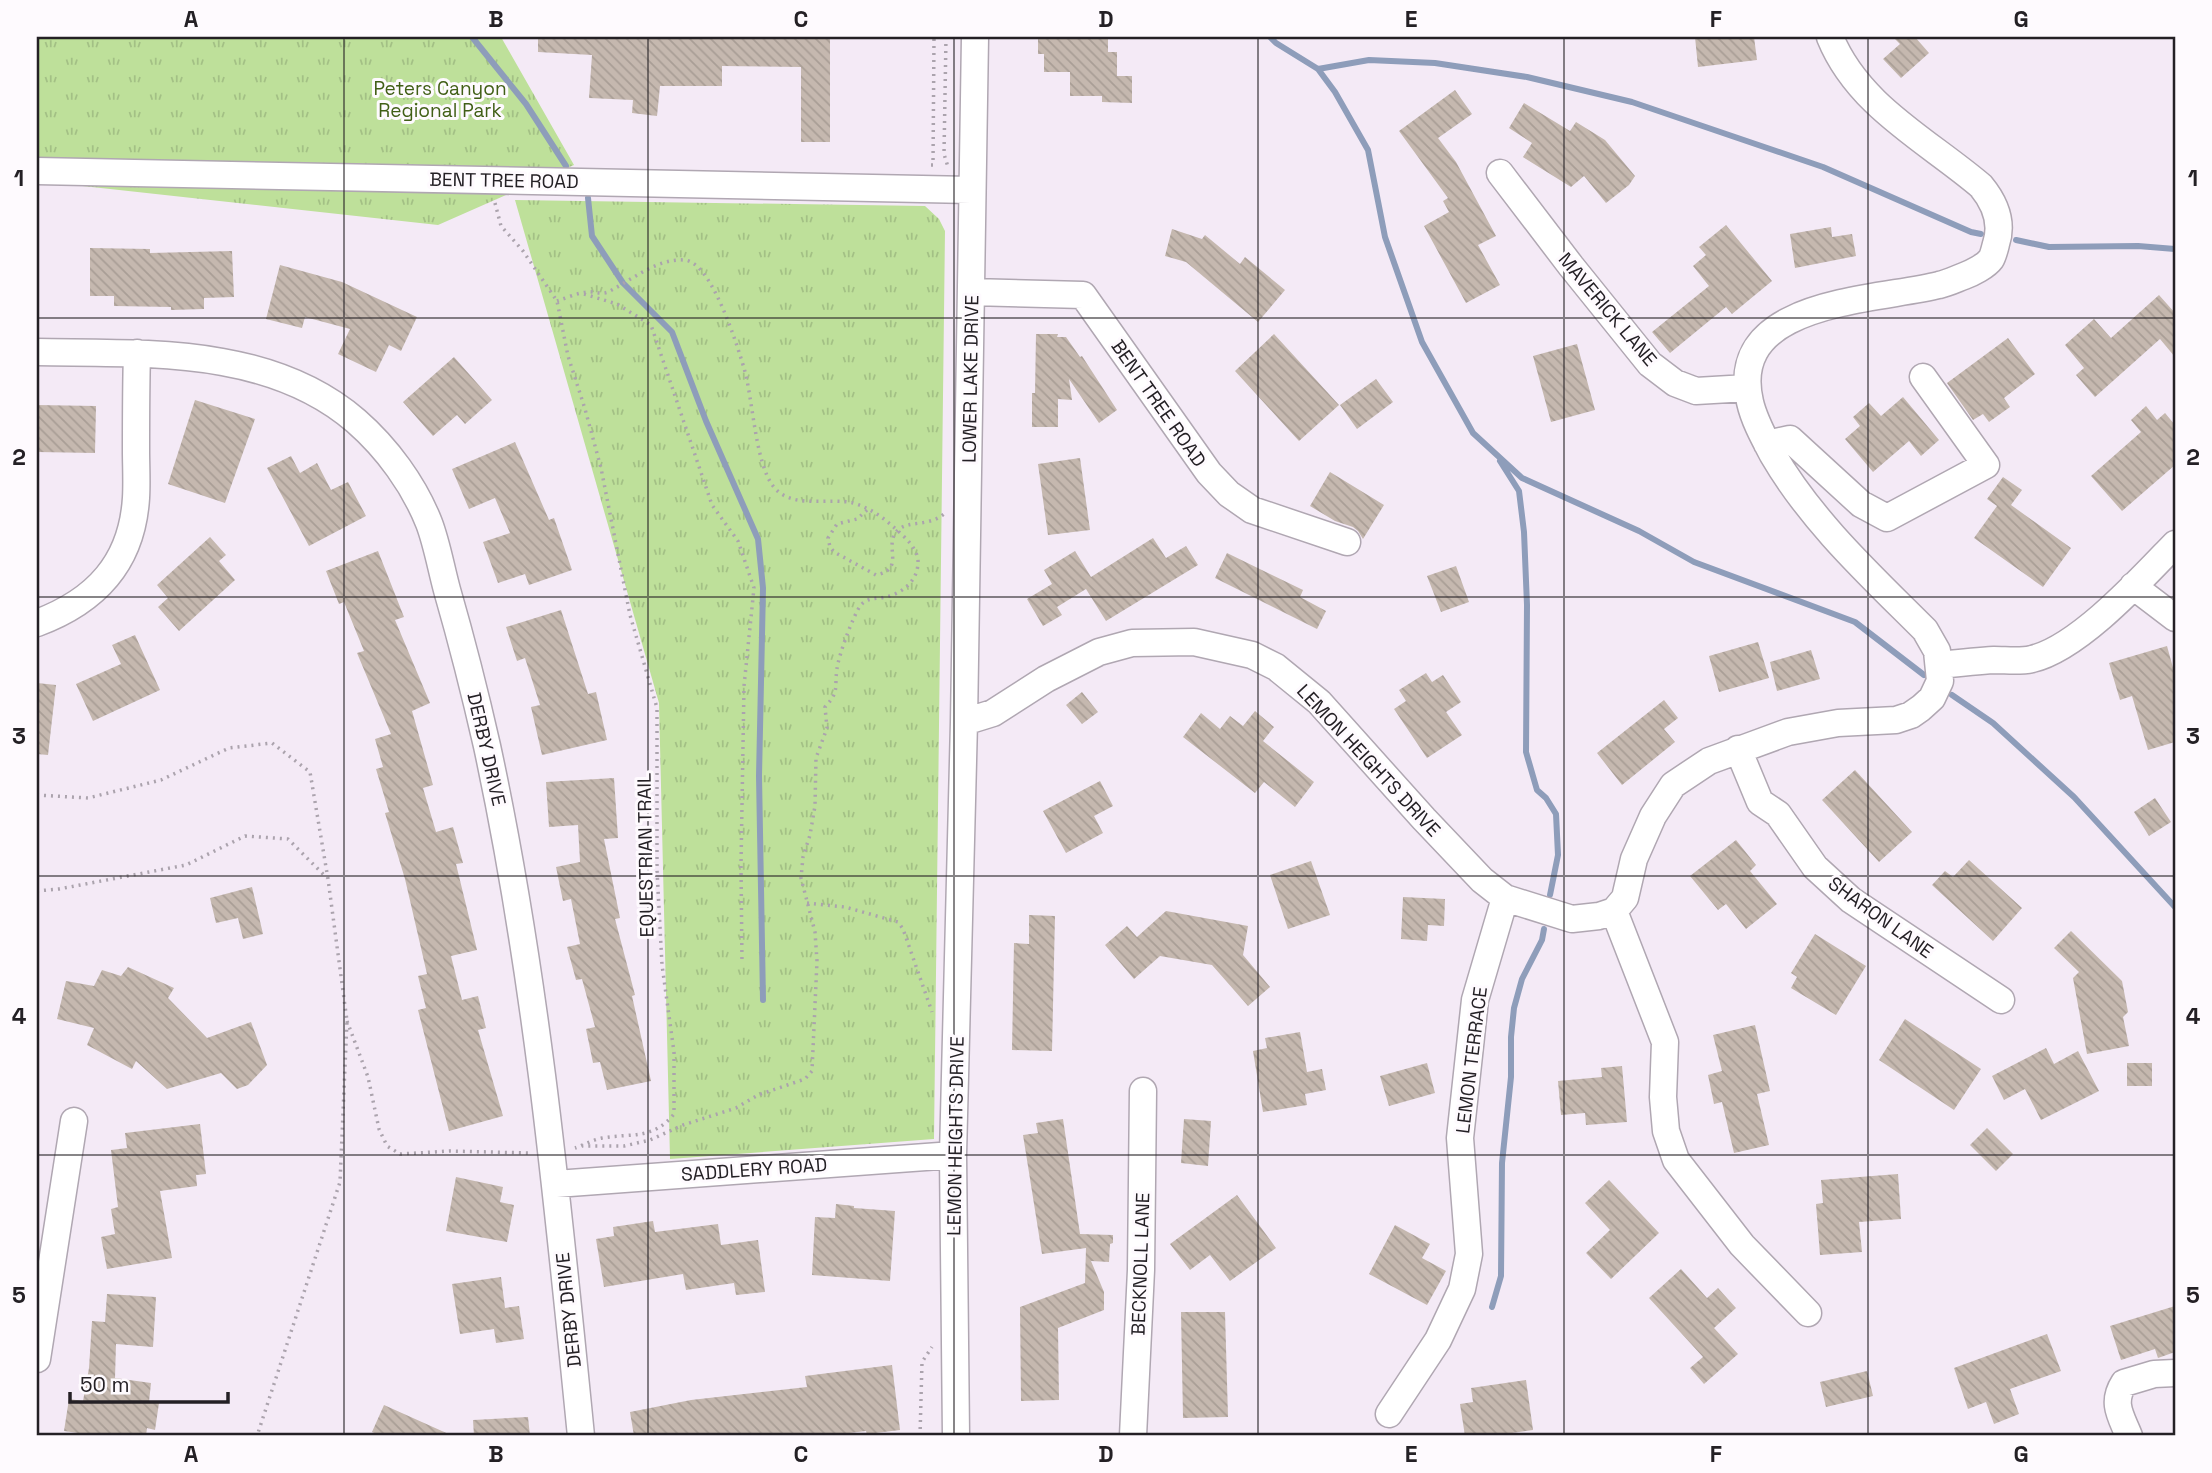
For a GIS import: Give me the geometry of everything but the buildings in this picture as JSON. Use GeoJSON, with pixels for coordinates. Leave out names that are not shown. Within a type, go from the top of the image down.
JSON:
{"type":"FeatureCollection","features":[{"type":"Feature","properties":{"kind":"street","name":"LOWER LAKE DRIVE"},"geometry":{"type":"LineString","coordinates":[[964,722],[975,37]]}},
{"type":"Feature","properties":{"kind":"street"},"geometry":{"type":"LineString","coordinates":[[1808,1313],[1742,1245],[1676,1160],[1666,1131],[1663,1097],[1665,1042],[1614,911],[1625,898],[1634,859],[1653,816],[1673,785],[1709,761],[1788,732],[1839,723],[1896,720],[1911,715],[1932,698],[1940,681],[1937,651],[1925,630],[1814,514],[1787,479],[1753,413],[1747,388],[1749,366],[1757,345],[1770,331],[1787,320],[1845,303],[1952,281],[1991,259],[2000,233],[1991,199],[1981,186],[1893,120],[1853,75],[1830,37]]}},
{"type":"Feature","properties":{"kind":"street","name":"BENT TREE ROAD"},"geometry":{"type":"LineString","coordinates":[[37,171],[971,190]]}},
{"type":"Feature","properties":{"kind":"street","name":"MAVERICK LANE"},"geometry":{"type":"LineString","coordinates":[[1500,173],[1570,266],[1650,364],[1675,383],[1696,391],[1747,388]]}},
{"type":"Feature","properties":{"kind":"street","name":"BENT TREE ROAD"},"geometry":{"type":"LineString","coordinates":[[971,292],[1083,295],[1209,473],[1229,494],[1252,510],[1347,542]]}},
{"type":"Feature","properties":{"kind":"street","name":"DERBY DRIVE"},"geometry":{"type":"LineString","coordinates":[[37,352],[193,358],[257,368],[294,382],[329,401],[357,422],[387,454],[412,488],[429,524],[456,622],[476,696],[502,816],[532,989],[582,1436]]}},
{"type":"Feature","properties":{"kind":"street"},"geometry":{"type":"LineString","coordinates":[[37,623],[57,616],[82,602],[104,582],[126,547],[136,500],[136,354]]}},
{"type":"Feature","properties":{"kind":"street"},"geometry":{"type":"LineString","coordinates":[[1767,444],[1790,439],[1861,504],[1887,518],[1986,465],[1923,377]]}},
{"type":"Feature","properties":{"kind":"street"},"geometry":{"type":"LineString","coordinates":[[1940,665],[2031,659],[2059,649],[2133,586],[2175,544]]}},
{"type":"Feature","properties":{"kind":"street"},"geometry":{"type":"LineString","coordinates":[[2133,586],[2175,618]]}},
{"type":"Feature","properties":{"kind":"street","name":"LEMON HEIGHTS DRIVE"},"geometry":{"type":"LineString","coordinates":[[956,1436],[953,1155],[964,722],[993,713],[1046,679],[1099,652],[1132,643],[1194,642],[1252,655],[1276,667],[1319,702],[1433,829],[1482,880],[1505,898],[1572,919],[1599,916],[1614,911]]}},
{"type":"Feature","properties":{"kind":"street","name":"SHARON LANE"},"geometry":{"type":"LineString","coordinates":[[1746,746],[1760,802],[1778,814],[1815,867],[1851,900],[2001,1000]]}},
{"type":"Feature","properties":{"kind":"street","name":"LEMON TERRACE"},"geometry":{"type":"LineString","coordinates":[[1389,1414],[1438,1340],[1462,1289],[1469,1254],[1461,1124],[1475,1000],[1505,898]]}},
{"type":"Feature","properties":{"kind":"street","name":"BECKNOLL LANE"},"geometry":{"type":"LineString","coordinates":[[1133,1436],[1141,1270],[1143,1091]]}},
{"type":"Feature","properties":{"kind":"street"},"geometry":{"type":"LineString","coordinates":[[37,1359],[74,1121]]}},
{"type":"Feature","properties":{"kind":"street","name":"SADDLERY ROAD"},"geometry":{"type":"LineString","coordinates":[[555,1184],[953,1155]]}},
{"type":"Feature","properties":{"kind":"street"},"geometry":{"type":"LineString","coordinates":[[2129,1436],[2117,1407],[2117,1393],[2124,1383],[2154,1374],[2175,1373]]}},
{"type":"Feature","properties":{"kind":"path","name":"EQUESTRIAN TRAIL"},"geometry":{"type":"LineString","coordinates":[[347,1021],[368,1077],[379,1129],[387,1146],[400,1154],[461,1151],[552,1154],[603,1138],[645,1134],[665,1125],[674,1114],[674,1052],[663,965],[657,870],[657,708],[630,615],[601,468],[568,356],[557,301],[523,251],[501,226],[493,194]]}},
{"type":"Feature","properties":{"kind":"path"},"geometry":{"type":"LineString","coordinates":[[557,301],[587,292],[606,293],[662,264],[683,260],[694,262],[706,275],[718,298],[744,369],[763,463],[773,486],[786,497],[805,502],[833,500],[853,503],[867,509],[898,530],[914,548],[918,560],[910,584],[897,594],[871,599],[861,605],[837,666],[836,694],[825,707],[827,728],[816,758],[815,806],[801,878],[815,932],[817,961],[812,1071],[804,1079],[758,1095],[736,1108],[682,1125],[650,1140],[624,1146],[580,1146]]}},
{"type":"Feature","properties":{"kind":"path"},"geometry":{"type":"LineString","coordinates":[[582,293],[618,304],[651,325],[712,505],[738,541],[754,588],[744,686],[742,963]]}},
{"type":"Feature","properties":{"kind":"path"},"geometry":{"type":"LineString","coordinates":[[867,509],[857,519],[833,527],[828,538],[830,547],[870,573],[882,574],[892,566],[892,538],[898,530],[905,526],[928,524],[944,515]]}},
{"type":"Feature","properties":{"kind":"path"},"geometry":{"type":"LineString","coordinates":[[37,796],[88,798],[161,780],[229,748],[272,743],[310,772],[347,1021],[340,1182],[257,1436]]}},
{"type":"Feature","properties":{"kind":"path"},"geometry":{"type":"LineString","coordinates":[[37,891],[186,865],[245,836],[288,839],[328,879]]}},
{"type":"Feature","properties":{"kind":"path"},"geometry":{"type":"LineString","coordinates":[[807,902],[845,907],[898,922],[903,929],[931,1010],[956,1042]]}},
{"type":"Feature","properties":{"kind":"path"},"geometry":{"type":"LineString","coordinates":[[920,1436],[922,1362],[954,1314]]}},
{"type":"Feature","properties":{"kind":"green space","name":"Peters Canyon Regional Park"},"geometry":{"type":"Polygon","coordinates":[[[37,37],[501,37],[574,165],[438,225],[37,181],[37,37]]]}},
{"type":"Feature","properties":{"kind":"green space"},"geometry":{"type":"Polygon","coordinates":[[[515,200],[925,206],[939,219],[945,231],[934,1139],[670,1159],[659,703],[515,200]]]}},
{"type":"Feature","properties":{"kind":"waterway"},"geometry":{"type":"LineString","coordinates":[[472,37],[526,104],[566,166]]}},
{"type":"Feature","properties":{"kind":"waterway"},"geometry":{"type":"LineString","coordinates":[[1270,37],[1318,69],[1335,92],[1368,150],[1385,237],[1422,342],[1473,433],[1522,478],[1639,531],[1694,562],[1855,622],[1924,675]]}},
{"type":"Feature","properties":{"kind":"waterway"},"geometry":{"type":"LineString","coordinates":[[1318,69],[1369,60],[1435,63],[1527,77],[1632,102],[1823,167],[1981,234]]}},
{"type":"Feature","properties":{"kind":"waterway"},"geometry":{"type":"LineString","coordinates":[[588,198],[592,236],[623,283],[672,332],[706,421],[758,539],[763,588],[759,776],[763,1000]]}},
{"type":"Feature","properties":{"kind":"waterway"},"geometry":{"type":"LineString","coordinates":[[2016,240],[2049,247],[2138,246],[2175,249]]}},
{"type":"Feature","properties":{"kind":"waterway"},"geometry":{"type":"LineString","coordinates":[[1500,461],[1519,491],[1524,532],[1527,605],[1526,752],[1537,790],[1556,814],[1558,855],[1550,895]]}},
{"type":"Feature","properties":{"kind":"waterway"},"geometry":{"type":"LineString","coordinates":[[1952,695],[1993,723],[2074,797],[2175,907]]}},
{"type":"Feature","properties":{"kind":"waterway"},"geometry":{"type":"LineString","coordinates":[[1492,1307],[1501,1276],[1502,1163],[1511,1077],[1514,1008],[1522,979],[1542,940],[1544,929]]}}]}
